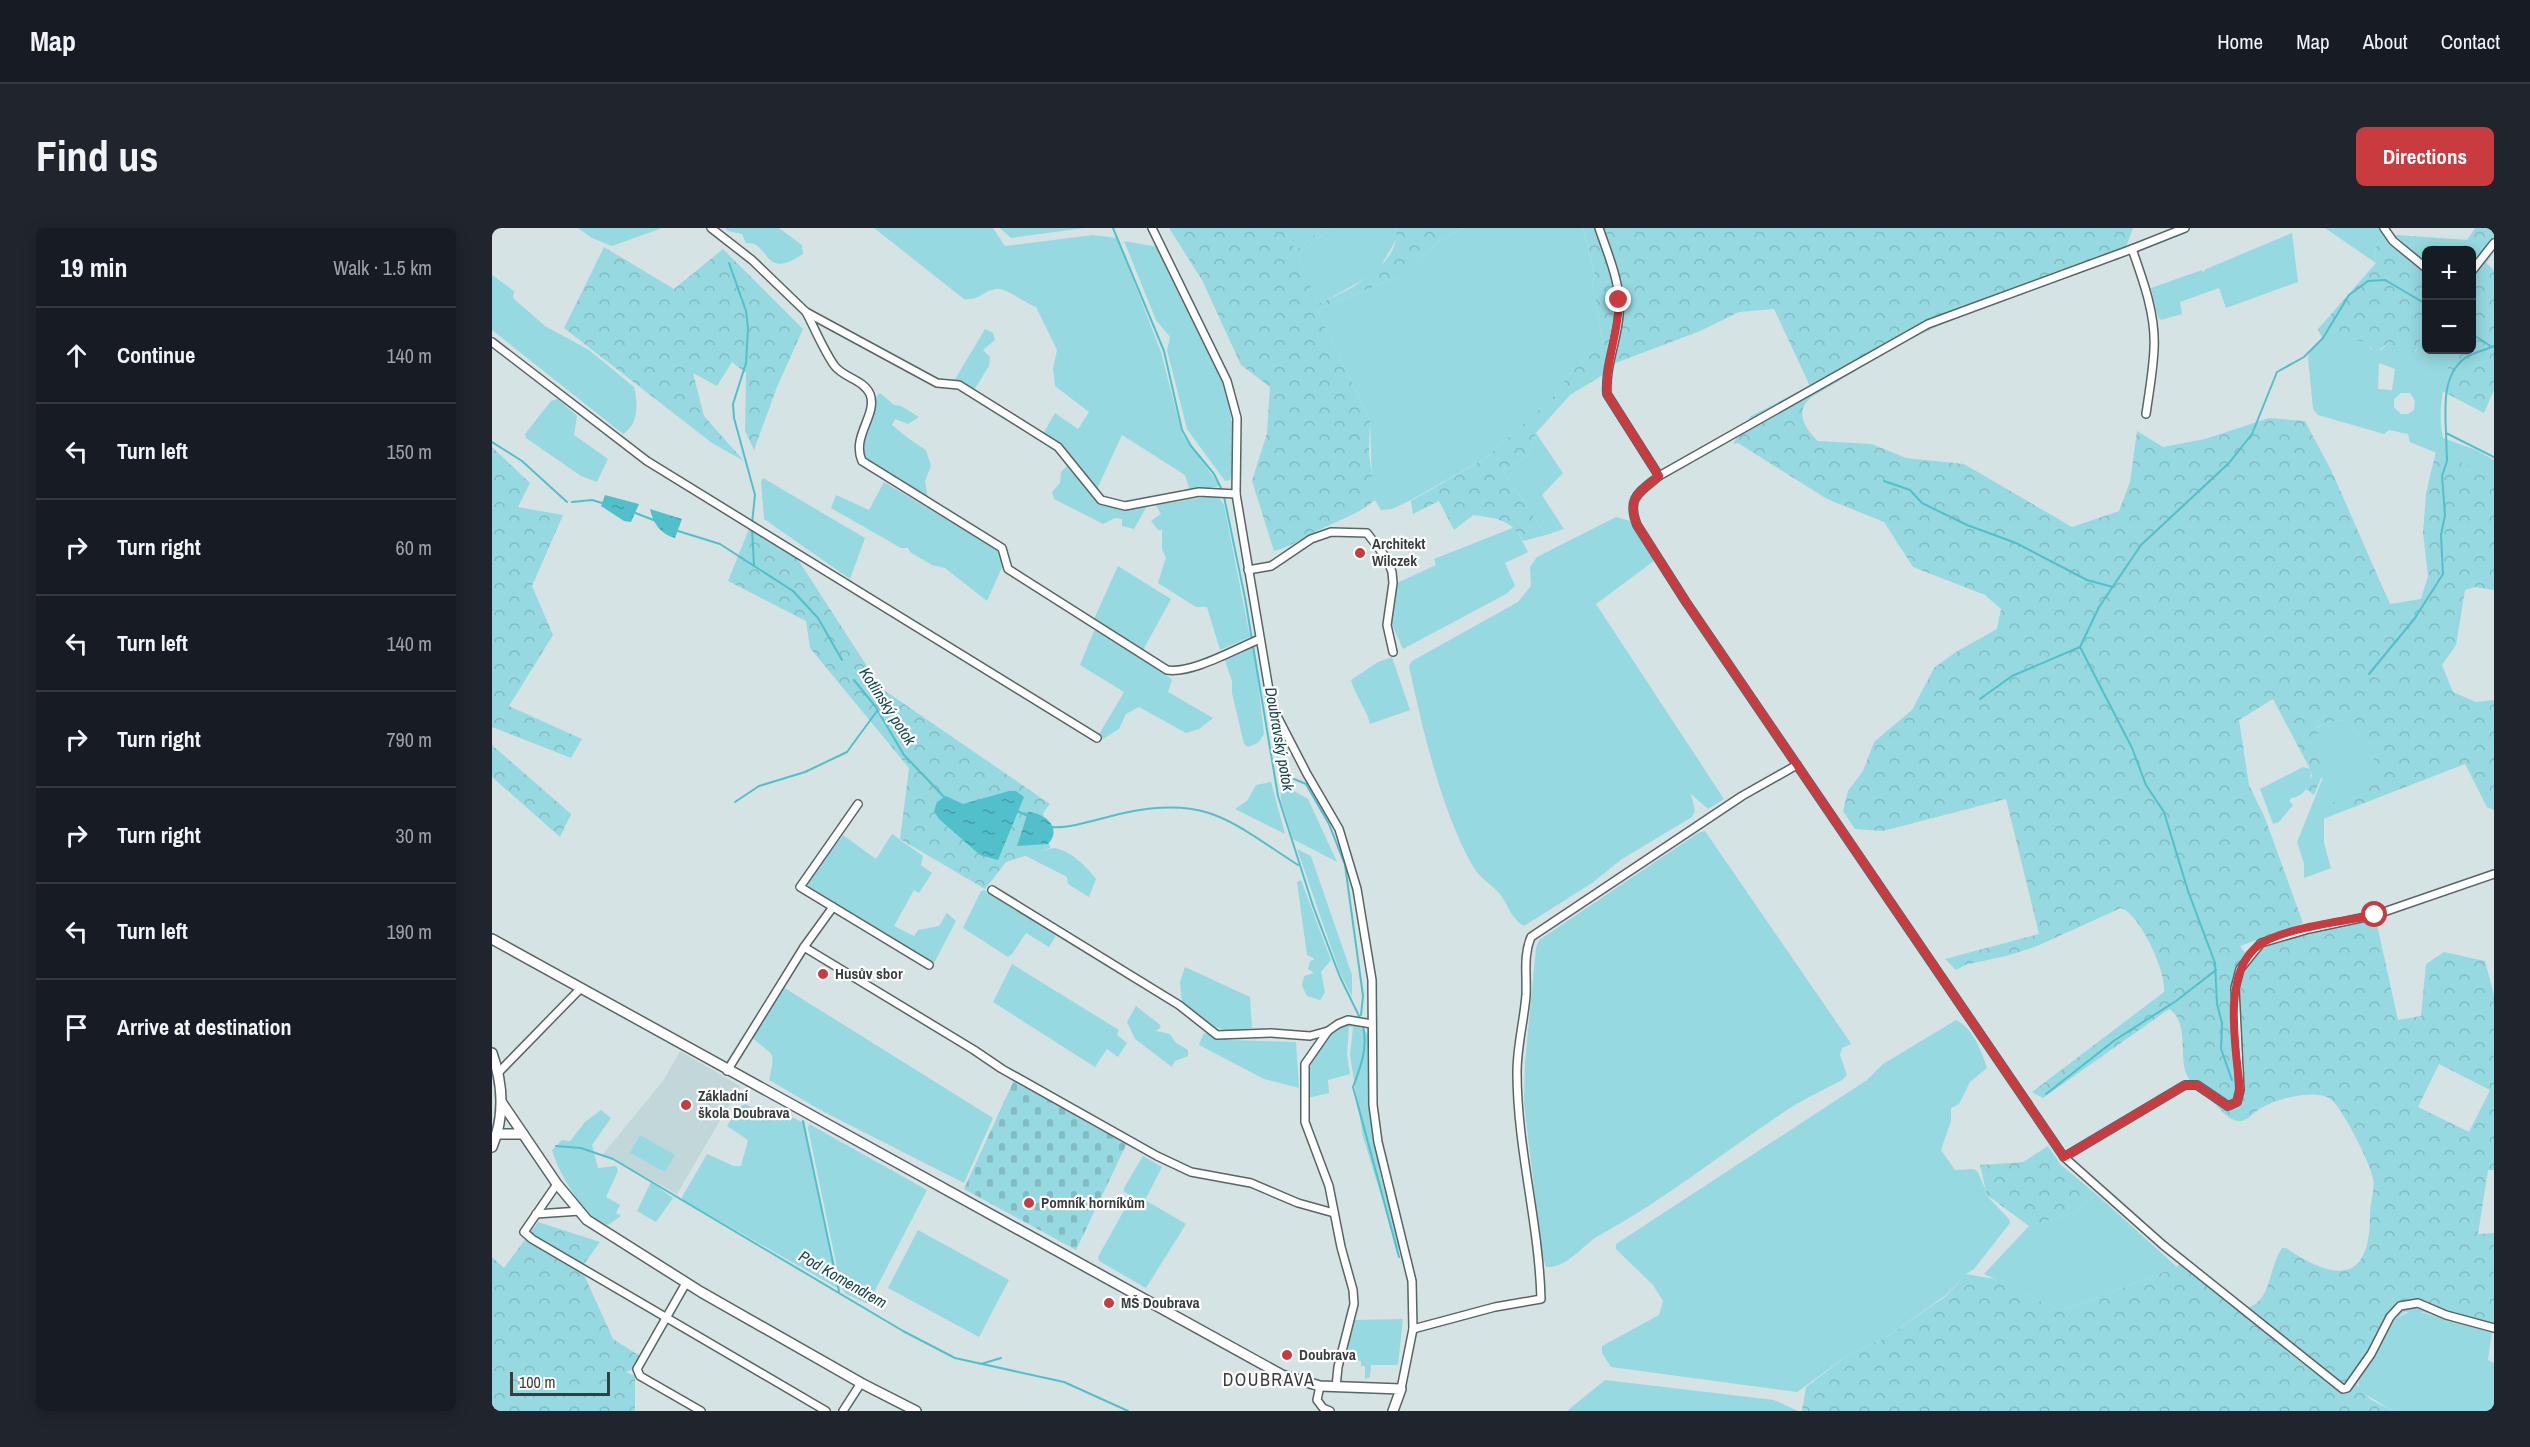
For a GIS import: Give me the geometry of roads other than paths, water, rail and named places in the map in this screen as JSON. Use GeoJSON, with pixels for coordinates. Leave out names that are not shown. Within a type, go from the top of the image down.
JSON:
{"type":"FeatureCollection","features":[{"type":"Feature","properties":{"kind":"street"},"geometry":{"type":"LineString","coordinates":[[711,228],[752,260],[806,312],[937,383],[959,385],[1058,447],[1101,500],[1125,506],[1199,492],[1236,494]]}},
{"type":"Feature","properties":{"kind":"street"},"geometry":{"type":"LineString","coordinates":[[1152,228],[1227,381],[1237,418],[1236,494],[1260,639],[1276,714],[1339,829],[1357,889],[1372,980],[1373,1105],[1378,1142],[1412,1281],[1413,1329],[1401,1389],[1393,1411]]}},
{"type":"Feature","properties":{"kind":"street"},"geometry":{"type":"LineString","coordinates":[[1599,228],[1619,300],[1619,315],[1606,381],[1607,394],[1659,476]]}},
{"type":"Feature","properties":{"kind":"street"},"geometry":{"type":"LineString","coordinates":[[2185,228],[1928,324],[1659,476],[1635,497],[1632,513],[1637,525],[1686,602],[2064,1157],[2163,1245],[2343,1389],[2347,1388],[2371,1354],[2390,1317],[2400,1306],[2418,1303],[2446,1315],[2494,1328]]}},
{"type":"Feature","properties":{"kind":"street"},"geometry":{"type":"LineString","coordinates":[[2384,228],[2393,241],[2422,264]]}},
{"type":"Feature","properties":{"kind":"street"},"geometry":{"type":"LineString","coordinates":[[2476,266],[2494,243]]}},
{"type":"Feature","properties":{"kind":"street"},"geometry":{"type":"LineString","coordinates":[[2132,249],[2146,290],[2153,326],[2154,348],[2146,414]]}},
{"type":"Feature","properties":{"kind":"street"},"geometry":{"type":"LineString","coordinates":[[806,312],[835,366],[843,374],[861,384],[870,394],[871,405],[858,444],[862,461],[1002,548],[1008,569],[1167,670],[1175,671],[1193,667],[1260,639]]}},
{"type":"Feature","properties":{"kind":"street"},"geometry":{"type":"LineString","coordinates":[[492,342],[646,461],[1097,738]]}},
{"type":"Feature","properties":{"kind":"street"},"geometry":{"type":"LineString","coordinates":[[1248,570],[1271,566],[1311,539],[1331,532],[1367,533],[1387,559],[1392,572],[1393,583],[1387,625],[1393,652]]}},
{"type":"Feature","properties":{"kind":"street"},"geometry":{"type":"LineString","coordinates":[[1413,1329],[1495,1307],[1541,1299],[1539,1260],[1528,1192],[1517,1071],[1526,995],[1525,951],[1531,937],[1742,796],[1797,765]]}},
{"type":"Feature","properties":{"kind":"street"},"geometry":{"type":"LineString","coordinates":[[858,804],[800,887],[929,965]]}},
{"type":"Feature","properties":{"kind":"street"},"geometry":{"type":"LineString","coordinates":[[2064,1157],[2185,1085],[2197,1085],[2228,1106],[2237,1102],[2240,1090],[2235,988],[2240,969],[2261,943],[2309,928],[2375,915],[2494,874]]}},
{"type":"Feature","properties":{"kind":"street"},"geometry":{"type":"LineString","coordinates":[[992,890],[1179,1005],[1217,1035],[1271,1033],[1310,1036],[1328,1031],[1348,1020],[1372,1024]]}},
{"type":"Feature","properties":{"kind":"street"},"geometry":{"type":"LineString","coordinates":[[727,1071],[804,947],[833,907]]}},
{"type":"Feature","properties":{"kind":"street"},"geometry":{"type":"LineString","coordinates":[[492,939],[727,1071],[1282,1375],[1320,1386],[1336,1388],[1401,1389]]}},
{"type":"Feature","properties":{"kind":"street"},"geometry":{"type":"LineString","coordinates":[[804,947],[974,1050],[1002,1070],[1157,1156],[1191,1172],[1251,1183],[1298,1203],[1334,1213]]}},
{"type":"Feature","properties":{"kind":"street"},"geometry":{"type":"LineString","coordinates":[[499,1072],[581,988]]}},
{"type":"Feature","properties":{"kind":"street"},"geometry":{"type":"LineString","coordinates":[[1328,1031],[1305,1064],[1304,1089],[1305,1122],[1329,1186],[1351,1278],[1354,1304],[1338,1366],[1336,1388]]}},
{"type":"Feature","properties":{"kind":"street"},"geometry":{"type":"LineString","coordinates":[[492,1053],[499,1072],[502,1103],[497,1134],[492,1147]]}},
{"type":"Feature","properties":{"kind":"street"},"geometry":{"type":"LineString","coordinates":[[502,1103],[557,1184],[587,1220],[686,1282],[861,1383],[916,1411]]}},
{"type":"Feature","properties":{"kind":"street"},"geometry":{"type":"LineString","coordinates":[[497,1134],[523,1134]]}},
{"type":"Feature","properties":{"kind":"street"},"geometry":{"type":"LineString","coordinates":[[557,1184],[524,1232],[532,1239],[826,1411]]}},
{"type":"Feature","properties":{"kind":"street"},"geometry":{"type":"LineString","coordinates":[[536,1214],[580,1211]]}},
{"type":"Feature","properties":{"kind":"street"},"geometry":{"type":"LineString","coordinates":[[686,1282],[637,1369],[640,1376],[701,1411]]}},
{"type":"Feature","properties":{"kind":"street"},"geometry":{"type":"LineString","coordinates":[[843,1411],[861,1383]]}},
{"type":"Feature","properties":{"kind":"street"},"geometry":{"type":"LineString","coordinates":[[1320,1386],[1319,1404],[1330,1411]]}},
{"type":"Feature","properties":{"kind":"water"},"geometry":{"type":"Polygon","coordinates":[[[605,495],[639,504],[631,522],[624,521],[601,506],[605,495]]]}},
{"type":"Feature","properties":{"kind":"water"},"geometry":{"type":"Polygon","coordinates":[[[650,509],[682,519],[675,538],[665,534],[658,527],[650,509]]]}},
{"type":"Feature","properties":{"kind":"water"},"geometry":{"type":"Polygon","coordinates":[[[1016,791],[1024,797],[998,860],[980,855],[939,819],[934,811],[937,802],[946,796],[963,804],[1016,791]]]}},
{"type":"Feature","properties":{"kind":"water"},"geometry":{"type":"Polygon","coordinates":[[[1028,812],[1040,815],[1050,822],[1054,832],[1048,844],[1017,846],[1028,812]]]}},
{"type":"Feature","properties":{"kind":"waterway","name":"Doubravský potok"},"geometry":{"type":"LineString","coordinates":[[1113,228],[1164,351],[1182,430],[1191,446],[1214,474],[1223,492],[1245,598],[1278,796],[1313,906],[1340,977],[1361,1020]]}},
{"type":"Feature","properties":{"kind":"waterway"},"geometry":{"type":"LineString","coordinates":[[729,263],[746,311],[748,329],[746,363],[733,404],[734,418],[755,495],[752,523]]}},
{"type":"Feature","properties":{"kind":"waterway"},"geometry":{"type":"LineString","coordinates":[[2232,1080],[2221,1049],[2222,1023],[2217,1004],[2215,963],[2188,891],[2164,812],[2146,785],[2132,748],[2080,647],[2099,607],[2141,545],[2229,463],[2252,434],[2277,372],[2304,357],[2323,338],[2349,295],[2368,281],[2385,280],[2422,302]]}},
{"type":"Feature","properties":{"kind":"waterway"},"geometry":{"type":"LineString","coordinates":[[2476,337],[2492,347],[2494,346]]}},
{"type":"Feature","properties":{"kind":"waterway"},"geometry":{"type":"LineString","coordinates":[[2492,347],[2468,356],[2452,373],[2446,392],[2445,413],[2446,433],[2494,457]]}},
{"type":"Feature","properties":{"kind":"waterway"},"geometry":{"type":"LineString","coordinates":[[2369,674],[2415,618],[2443,574],[2441,535],[2445,515],[2442,476],[2447,461],[2446,433]]}},
{"type":"Feature","properties":{"kind":"waterway","name":"Kotlinský potok"},"geometry":{"type":"LineString","coordinates":[[492,442],[522,461],[567,502]]}},
{"type":"Feature","properties":{"kind":"waterway"},"geometry":{"type":"LineString","coordinates":[[1884,481],[1910,490],[1922,503],[1967,525],[2016,543],[2087,580],[2113,587]]}},
{"type":"Feature","properties":{"kind":"waterway","name":"Kotlinský potok"},"geometry":{"type":"LineString","coordinates":[[572,502],[592,500],[602,503]]}},
{"type":"Feature","properties":{"kind":"waterway","name":"Kotlinský potok"},"geometry":{"type":"LineString","coordinates":[[633,512],[656,521]]}},
{"type":"Feature","properties":{"kind":"waterway"},"geometry":{"type":"LineString","coordinates":[[752,528],[754,565]]}},
{"type":"Feature","properties":{"kind":"waterway","name":"Kotlinský potok"},"geometry":{"type":"LineString","coordinates":[[678,531],[720,544],[793,591],[818,618],[842,660]]}},
{"type":"Feature","properties":{"kind":"waterway"},"geometry":{"type":"LineString","coordinates":[[1980,699],[2012,676],[2080,647]]}},
{"type":"Feature","properties":{"kind":"waterway","name":"Kotlinský potok"},"geometry":{"type":"LineString","coordinates":[[854,680],[875,706],[904,755],[945,798]]}},
{"type":"Feature","properties":{"kind":"waterway"},"geometry":{"type":"LineString","coordinates":[[735,802],[759,786],[805,772],[847,752],[877,711]]}},
{"type":"Feature","properties":{"kind":"waterway"},"geometry":{"type":"LineString","coordinates":[[1294,779],[1306,784],[1329,824],[1345,865],[1363,996],[1361,1015]]}},
{"type":"Feature","properties":{"kind":"waterway","name":"Kotlinský potok"},"geometry":{"type":"LineString","coordinates":[[1052,827],[1078,825],[1153,808],[1177,807],[1198,810],[1236,825],[1298,865]]}},
{"type":"Feature","properties":{"kind":"waterway","name":"Kotlinský potok"},"geometry":{"type":"LineString","coordinates":[[1017,811],[1028,816]]}},
{"type":"Feature","properties":{"kind":"waterway"},"geometry":{"type":"LineString","coordinates":[[2046,1094],[2115,1040],[2176,1001],[2216,970]]}},
{"type":"Feature","properties":{"kind":"waterway","name":"Doubravský potok"},"geometry":{"type":"LineString","coordinates":[[1363,1026],[1364,1049],[1353,1087],[1399,1257]]}},
{"type":"Feature","properties":{"kind":"waterway"},"geometry":{"type":"LineString","coordinates":[[803,1121],[839,1291]]}},
{"type":"Feature","properties":{"kind":"waterway","name":"Pod Komendrem"},"geometry":{"type":"LineString","coordinates":[[556,1146],[581,1148],[613,1159],[903,1331],[955,1358],[1064,1382],[1128,1411]]}},
{"type":"Feature","properties":{"kind":"waterway"},"geometry":{"type":"LineString","coordinates":[[981,1364],[1001,1358]]}},
{"type":"Feature","properties":{"kind":"place","name":"Architekt Wilczek"},"geometry":{"type":"Point","coordinates":[1360,553]}},
{"type":"Feature","properties":{"kind":"place","name":"Husův sbor"},"geometry":{"type":"Point","coordinates":[823,974]}},
{"type":"Feature","properties":{"kind":"place","name":"Základní škola Doubrava"},"geometry":{"type":"Point","coordinates":[686,1105]}},
{"type":"Feature","properties":{"kind":"place","name":"Pomník horníkům"},"geometry":{"type":"Point","coordinates":[1029,1203]}},
{"type":"Feature","properties":{"kind":"place","name":"MŠ Doubrava"},"geometry":{"type":"Point","coordinates":[1109,1303]}},
{"type":"Feature","properties":{"kind":"place","name":"Doubrava"},"geometry":{"type":"Point","coordinates":[1287,1355]}},
{"type":"Feature","properties":{"kind":"district","name":"DOUBRAVA"},"geometry":{"type":"Point","coordinates":[1269,1380]}}]}
